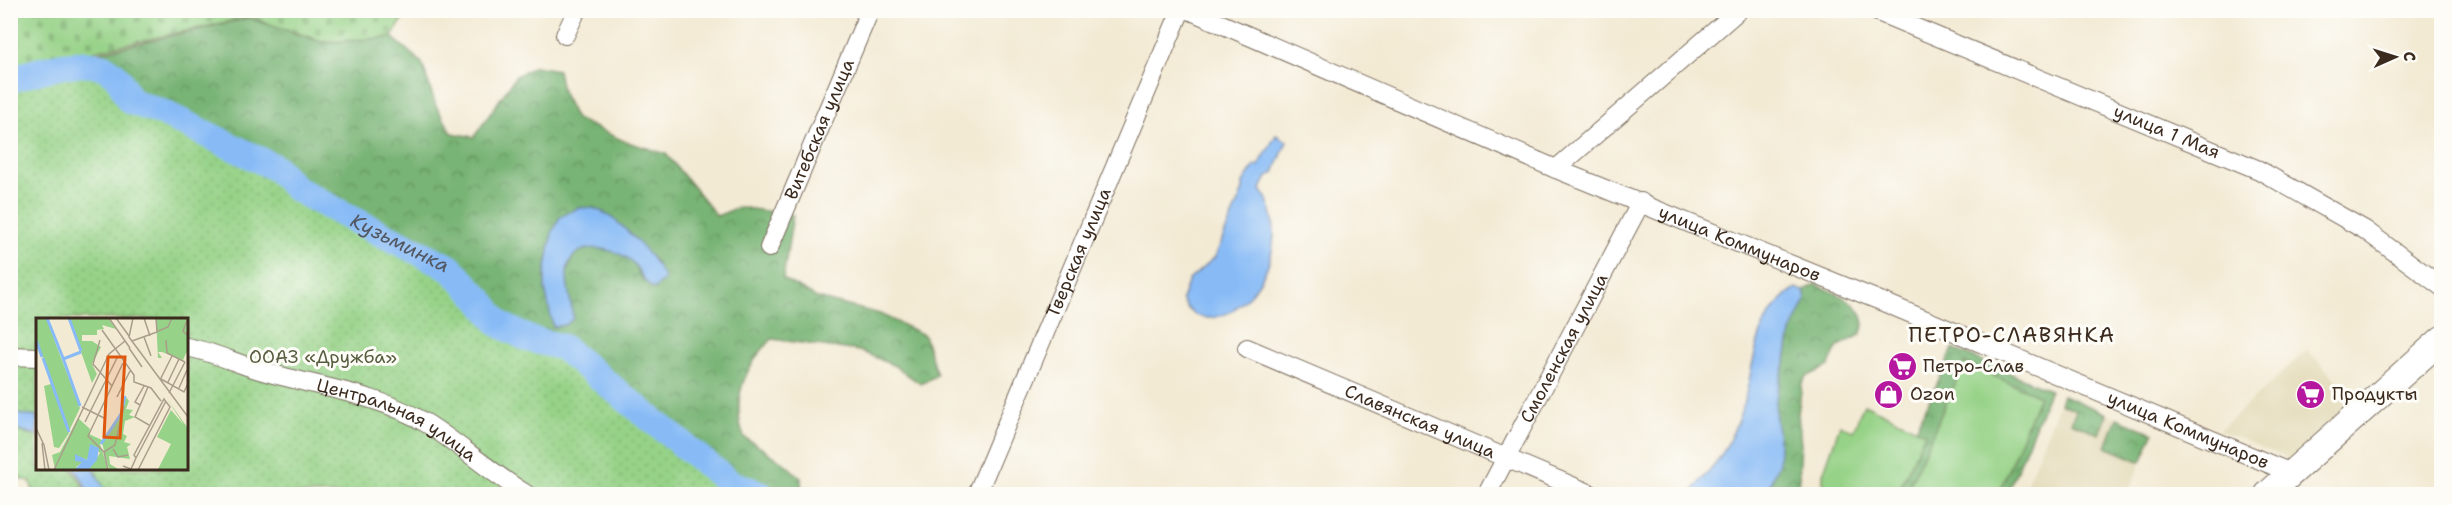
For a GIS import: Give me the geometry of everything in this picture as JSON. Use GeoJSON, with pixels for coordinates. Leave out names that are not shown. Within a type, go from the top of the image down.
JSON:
{"type":"FeatureCollection","features":[{"type":"Feature","properties":{"kind":"street"},"geometry":{"type":"LineString","coordinates":[[565,35],[577,10]]}},
{"type":"Feature","properties":{"kind":"street","name":"Витебская улица"},"geometry":{"type":"LineString","coordinates":[[769,248],[870,10]]}},
{"type":"Feature","properties":{"kind":"street","name":"Тверская улица"},"geometry":{"type":"LineString","coordinates":[[977,495],[1182,10]]}},
{"type":"Feature","properties":{"kind":"street","name":"улица Коммунаров"},"geometry":{"type":"LineString","coordinates":[[1189,10],[1556,168],[1641,202],[2284,485]]}},
{"type":"Feature","properties":{"kind":"street"},"geometry":{"type":"LineString","coordinates":[[1556,168],[1739,10]]}},
{"type":"Feature","properties":{"kind":"street","name":"улица 1 Мая"},"geometry":{"type":"LineString","coordinates":[[1873,10],[2259,170],[2365,230],[2442,287]]}},
{"type":"Feature","properties":{"kind":"street","name":"Смоленская улица"},"geometry":{"type":"LineString","coordinates":[[1487,495],[1641,202]]}},
{"type":"Feature","properties":{"kind":"street"},"geometry":{"type":"LineString","coordinates":[[2284,485],[2442,339]]}},
{"type":"Feature","properties":{"kind":"street","name":"Центральная улица"},"geometry":{"type":"LineString","coordinates":[[188,347],[257,370],[310,382],[404,412],[427,424],[497,477],[526,495]]}},
{"type":"Feature","properties":{"kind":"street","name":"Славянская улица"},"geometry":{"type":"LineString","coordinates":[[1247,348],[1591,495]]}},
{"type":"Feature","properties":{"kind":"street"},"geometry":{"type":"LineString","coordinates":[[10,356],[36,357]]}},
{"type":"Feature","properties":{"kind":"shaded area"},"geometry":{"type":"Polygon","coordinates":[[[2307,350],[2355,400],[2293,461],[2219,430],[2307,350]]]}},
{"type":"Feature","properties":{"kind":"shaded area"},"geometry":{"type":"Polygon","coordinates":[[[2063,395],[2153,433],[2128,494],[2030,494],[2023,492],[2063,395]]]}},
{"type":"Feature","properties":{"kind":"green space"},"geometry":{"type":"Polygon","coordinates":[[[11,10],[408,11],[392,37],[325,42],[249,17],[17,68],[11,67],[11,10]]]}},
{"type":"Feature","properties":{"kind":"green space"},"geometry":{"type":"Polygon","coordinates":[[[249,18],[325,43],[392,37],[422,63],[436,106],[452,133],[474,137],[516,76],[535,66],[558,70],[562,91],[576,119],[624,141],[666,154],[717,216],[739,207],[793,215],[783,279],[817,298],[880,314],[924,335],[937,375],[921,384],[893,365],[860,351],[772,339],[752,364],[743,383],[739,403],[740,423],[744,437],[783,462],[801,478],[802,494],[760,494],[730,483],[562,347],[529,339],[499,324],[480,299],[449,267],[295,188],[276,168],[163,113],[130,101],[115,74],[93,64],[87,55],[249,18]],[[610,217],[548,255],[545,289],[567,272],[573,256],[582,250],[595,248],[614,251],[633,262],[644,282],[657,263],[610,217]]]}},
{"type":"Feature","properties":{"kind":"green space","name":"ООАЗ «Дружба»"},"geometry":{"type":"Polygon","coordinates":[[[74,64],[103,68],[119,83],[130,101],[163,113],[276,168],[295,188],[449,267],[480,299],[499,324],[529,339],[562,347],[730,483],[760,494],[107,494],[94,469],[188,469],[188,318],[36,318],[36,417],[11,413],[11,80],[40,70],[74,64]]]}},
{"type":"Feature","properties":{"kind":"green space"},"geometry":{"type":"Polygon","coordinates":[[[1815,284],[1851,302],[1858,308],[1863,325],[1860,335],[1837,348],[1829,366],[1806,377],[1802,383],[1798,414],[1801,445],[1798,494],[1767,494],[1780,448],[1775,411],[1777,391],[1791,332],[1806,300],[1804,291],[1815,284]]]}},
{"type":"Feature","properties":{"kind":"green space"},"geometry":{"type":"Polygon","coordinates":[[[1953,349],[2050,390],[2007,494],[1998,494],[2039,396],[1964,363],[1906,494],[1897,494],[1925,433],[1916,429],[1953,349]]]}},
{"type":"Feature","properties":{"kind":"green space"},"geometry":{"type":"Polygon","coordinates":[[[1964,363],[2039,396],[1998,494],[1906,494],[1964,363]]]}},
{"type":"Feature","properties":{"kind":"green space"},"geometry":{"type":"Polygon","coordinates":[[[2063,395],[2107,414],[2099,434],[2071,422],[2076,410],[2060,403],[2063,395]]]}},
{"type":"Feature","properties":{"kind":"green space"},"geometry":{"type":"Polygon","coordinates":[[[1864,404],[1925,433],[1897,494],[1823,494],[1823,474],[1840,425],[1853,431],[1864,404]]]}},
{"type":"Feature","properties":{"kind":"green space"},"geometry":{"type":"Polygon","coordinates":[[[2117,418],[2153,433],[2141,462],[2106,447],[2117,418]]]}},
{"type":"Feature","properties":{"kind":"green space"},"geometry":{"type":"Polygon","coordinates":[[[11,429],[36,437],[36,469],[72,469],[86,494],[34,494],[30,481],[11,477],[11,429]]]}},
{"type":"Feature","properties":{"kind":"water"},"geometry":{"type":"Polygon","coordinates":[[[1276,135],[1287,141],[1274,173],[1267,177],[1261,189],[1273,218],[1273,246],[1264,273],[1250,295],[1232,310],[1213,318],[1195,315],[1182,299],[1189,280],[1215,257],[1243,190],[1243,183],[1255,165],[1258,167],[1276,135]]]}},
{"type":"Feature","properties":{"kind":"water"},"geometry":{"type":"Polygon","coordinates":[[[578,208],[592,208],[602,212],[623,227],[652,259],[665,279],[654,289],[645,282],[634,264],[623,256],[603,249],[584,250],[570,261],[567,272],[573,319],[565,325],[553,327],[545,289],[545,274],[552,233],[560,217],[578,208]]]}},
{"type":"Feature","properties":{"kind":"water"},"geometry":{"type":"Polygon","coordinates":[[[1796,288],[1804,291],[1806,300],[1791,332],[1777,391],[1775,411],[1780,448],[1779,462],[1766,494],[1692,494],[1717,462],[1734,430],[1744,402],[1756,348],[1769,315],[1796,288]]]}},
{"type":"Feature","properties":{"kind":"water"},"geometry":{"type":"Polygon","coordinates":[[[11,413],[36,417],[36,435],[11,428],[11,413]]]}},
{"type":"Feature","properties":{"kind":"water"},"geometry":{"type":"Polygon","coordinates":[[[75,469],[94,469],[107,494],[88,494],[75,469]]]}},
{"type":"Feature","properties":{"kind":"waterway","name":"Кузьминка"},"geometry":{"type":"LineString","coordinates":[[10,80],[65,65],[94,65],[106,69],[118,78],[130,101],[163,113],[276,168],[295,188],[449,267],[480,299],[499,324],[529,339],[562,347],[730,483],[760,494]]}},
{"type":"Feature","properties":{"kind":"place","name":"Петро-Слав"},"geometry":{"type":"Point","coordinates":[1902,366]}},
{"type":"Feature","properties":{"kind":"place","name":"Ozon"},"geometry":{"type":"Point","coordinates":[1889,394]}},
{"type":"Feature","properties":{"kind":"place","name":"Продукты"},"geometry":{"type":"Point","coordinates":[2311,394]}},
{"type":"Feature","properties":{"kind":"district","name":"ПЕТРО-СЛАВЯНКА"},"geometry":{"type":"Point","coordinates":[2012,335]}}]}
